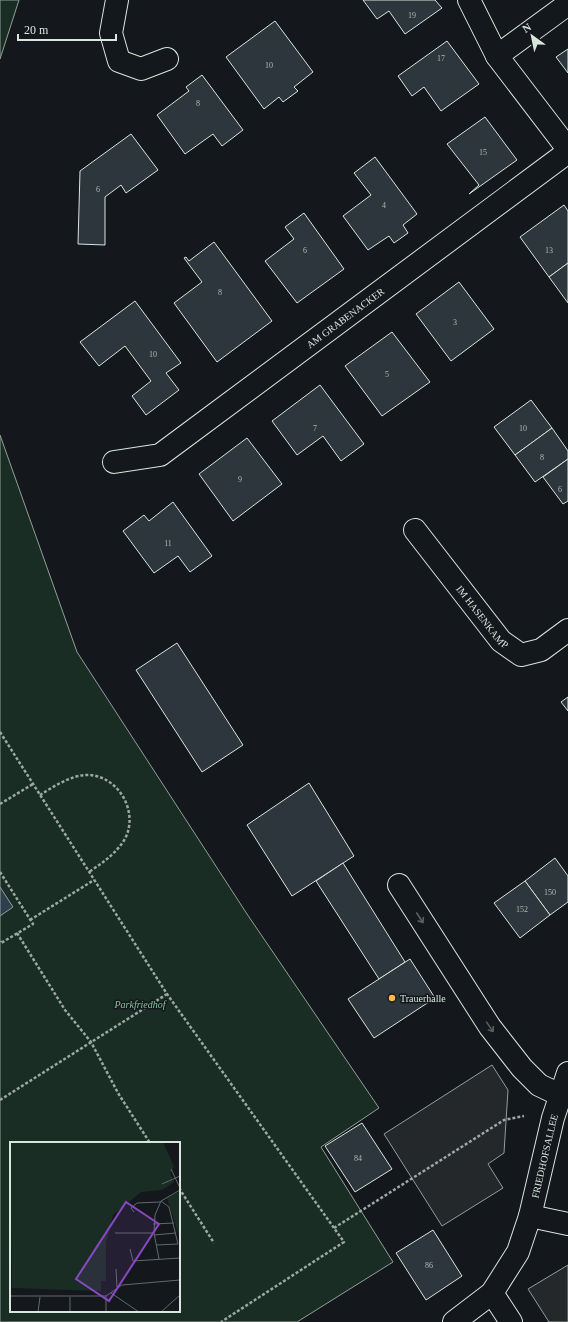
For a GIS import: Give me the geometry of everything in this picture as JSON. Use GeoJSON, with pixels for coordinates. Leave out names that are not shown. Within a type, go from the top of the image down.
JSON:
{"type":"FeatureCollection","features":[{"type":"Feature","properties":{"kind":"street"},"geometry":{"type":"LineString","coordinates":[[117,0],[111,33],[119,61],[141,69],[167,59]]}},
{"type":"Feature","properties":{"kind":"street"},"geometry":{"type":"LineString","coordinates":[[469,0],[497,56],[568,149]]}},
{"type":"Feature","properties":{"kind":"street"},"geometry":{"type":"LineString","coordinates":[[497,56],[568,4]]}},
{"type":"Feature","properties":{"kind":"street","name":"AM GRABENACKER"},"geometry":{"type":"LineString","coordinates":[[114,462],[160,455],[568,152]]}},
{"type":"Feature","properties":{"kind":"street","name":"IM HASENKAMP"},"geometry":{"type":"LineString","coordinates":[[416,530],[500,641],[521,655],[541,650],[568,630]]}},
{"type":"Feature","properties":{"kind":"street"},"geometry":{"type":"LineString","coordinates":[[399,885],[490,1027],[522,1068],[539,1085],[560,1095]]}},
{"type":"Feature","properties":{"kind":"street","name":"FRIEDHOFSALLEE"},"geometry":{"type":"LineString","coordinates":[[492,1293],[518,1252],[530,1216],[553,1118],[568,1073]]}},
{"type":"Feature","properties":{"kind":"street"},"geometry":{"type":"LineString","coordinates":[[530,1216],[568,1224]]}},
{"type":"Feature","properties":{"kind":"street"},"geometry":{"type":"LineString","coordinates":[[454,1322],[492,1293],[512,1322]]}},
{"type":"Feature","properties":{"kind":"path"},"geometry":{"type":"LineString","coordinates":[[0,732],[167,994],[344,1242],[221,1322]]}},
{"type":"Feature","properties":{"kind":"path"},"geometry":{"type":"LineString","coordinates":[[40,795],[75,777],[96,776],[114,786],[126,800],[130,822],[124,840],[110,857],[89,872]]}},
{"type":"Feature","properties":{"kind":"path"},"geometry":{"type":"LineString","coordinates":[[0,804],[33,784]]}},
{"type":"Feature","properties":{"kind":"path"},"geometry":{"type":"LineString","coordinates":[[0,872],[33,924],[2,943],[0,941]]}},
{"type":"Feature","properties":{"kind":"path"},"geometry":{"type":"LineString","coordinates":[[30,920],[94,880]]}},
{"type":"Feature","properties":{"kind":"path"},"geometry":{"type":"LineString","coordinates":[[17,933],[65,1010],[91,1042],[118,1093],[149,1142]]}},
{"type":"Feature","properties":{"kind":"path"},"geometry":{"type":"LineString","coordinates":[[0,1100],[167,994]]}},
{"type":"Feature","properties":{"kind":"path"},"geometry":{"type":"LineString","coordinates":[[334,1228],[504,1120],[522,1116],[553,1118]]}},
{"type":"Feature","properties":{"kind":"path"},"geometry":{"type":"LineString","coordinates":[[180,1190],[214,1243]]}},
{"type":"Feature","properties":{"kind":"green space"},"geometry":{"type":"Polygon","coordinates":[[[0,0],[19,0],[0,59],[0,0]]]}},
{"type":"Feature","properties":{"kind":"green space","name":"Parkfriedhof"},"geometry":{"type":"Polygon","coordinates":[[[0,435],[77,652],[247,914],[379,1108],[321,1147],[393,1262],[297,1322],[0,1322],[0,435]]]}},
{"type":"Feature","properties":{"kind":"shaded area"},"geometry":{"type":"Polygon","coordinates":[[[492,1065],[508,1090],[504,1153],[488,1164],[503,1188],[442,1226],[384,1134],[492,1065]]]}},
{"type":"Feature","properties":{"kind":"shaded area"},"geometry":{"type":"Polygon","coordinates":[[[568,1265],[568,1322],[549,1322],[528,1289],[568,1265]]]}},
{"type":"Feature","properties":{"kind":"water"},"geometry":{"type":"Polygon","coordinates":[[[0,887],[13,907],[0,916],[0,887]]]}},
{"type":"Feature","properties":{"kind":"building"},"geometry":{"type":"Polygon","coordinates":[[[363,0],[435,0],[442,8],[405,34],[389,11],[377,19],[363,0]]]}},
{"type":"Feature","properties":{"kind":"building"},"geometry":{"type":"Polygon","coordinates":[[[275,21],[313,72],[294,87],[298,91],[283,102],[279,97],[264,109],[226,57],[275,21]]]}},
{"type":"Feature","properties":{"kind":"building"},"geometry":{"type":"Polygon","coordinates":[[[447,41],[479,84],[441,111],[424,87],[412,96],[398,76],[447,41]]]}},
{"type":"Feature","properties":{"kind":"building"},"geometry":{"type":"Polygon","coordinates":[[[568,49],[568,73],[556,57],[568,49]]]}},
{"type":"Feature","properties":{"kind":"building"},"geometry":{"type":"Polygon","coordinates":[[[202,75],[243,130],[222,146],[213,134],[185,154],[157,115],[189,91],[186,87],[202,75]]]}},
{"type":"Feature","properties":{"kind":"building"},"geometry":{"type":"Polygon","coordinates":[[[485,117],[517,160],[469,194],[479,185],[447,144],[485,117]]]}},
{"type":"Feature","properties":{"kind":"building"},"geometry":{"type":"Polygon","coordinates":[[[131,134],[158,170],[126,193],[121,185],[105,197],[105,245],[78,244],[80,171],[131,134]]]}},
{"type":"Feature","properties":{"kind":"building"},"geometry":{"type":"Polygon","coordinates":[[[375,157],[417,214],[403,225],[408,233],[394,243],[389,236],[368,250],[343,216],[371,195],[354,173],[375,157]]]}},
{"type":"Feature","properties":{"kind":"building"},"geometry":{"type":"Polygon","coordinates":[[[564,205],[568,211],[568,263],[549,277],[520,237],[564,205]]]}},
{"type":"Feature","properties":{"kind":"building"},"geometry":{"type":"Polygon","coordinates":[[[304,213],[344,269],[297,303],[265,261],[294,239],[285,227],[304,213]]]}},
{"type":"Feature","properties":{"kind":"building"},"geometry":{"type":"Polygon","coordinates":[[[214,242],[272,321],[217,362],[174,303],[202,282],[184,258],[186,257],[189,261],[214,242]]]}},
{"type":"Feature","properties":{"kind":"building"},"geometry":{"type":"Polygon","coordinates":[[[568,263],[568,303],[549,277],[568,263]]]}},
{"type":"Feature","properties":{"kind":"building"},"geometry":{"type":"Polygon","coordinates":[[[459,282],[494,329],[451,361],[416,314],[459,282]]]}},
{"type":"Feature","properties":{"kind":"building"},"geometry":{"type":"Polygon","coordinates":[[[135,301],[181,363],[166,373],[179,390],[146,415],[132,396],[151,381],[125,346],[99,366],[80,342],[135,301]]]}},
{"type":"Feature","properties":{"kind":"building"},"geometry":{"type":"Polygon","coordinates":[[[392,332],[430,382],[382,416],[345,366],[392,332]]]}},
{"type":"Feature","properties":{"kind":"building"},"geometry":{"type":"Polygon","coordinates":[[[320,385],[364,444],[341,461],[323,436],[297,455],[272,421],[320,385]]]}},
{"type":"Feature","properties":{"kind":"building"},"geometry":{"type":"Polygon","coordinates":[[[531,400],[552,428],[515,455],[494,427],[531,400]]]}},
{"type":"Feature","properties":{"kind":"building"},"geometry":{"type":"Polygon","coordinates":[[[552,428],[568,451],[568,459],[535,482],[515,455],[552,428]]]}},
{"type":"Feature","properties":{"kind":"building"},"geometry":{"type":"Polygon","coordinates":[[[247,438],[282,484],[233,521],[199,474],[247,438]]]}},
{"type":"Feature","properties":{"kind":"building"},"geometry":{"type":"Polygon","coordinates":[[[568,459],[568,501],[563,504],[543,477],[568,459]]]}},
{"type":"Feature","properties":{"kind":"building"},"geometry":{"type":"Polygon","coordinates":[[[173,502],[212,556],[190,572],[178,556],[154,573],[123,531],[144,515],[149,521],[173,502]]]}},
{"type":"Feature","properties":{"kind":"building"},"geometry":{"type":"Polygon","coordinates":[[[177,643],[243,745],[202,772],[136,670],[177,643]]]}},
{"type":"Feature","properties":{"kind":"building"},"geometry":{"type":"Polygon","coordinates":[[[568,697],[568,711],[561,702],[568,697]]]}},
{"type":"Feature","properties":{"kind":"building"},"geometry":{"type":"Polygon","coordinates":[[[309,783],[354,856],[292,896],[247,825],[309,783]]]}},
{"type":"Feature","properties":{"kind":"building"},"geometry":{"type":"Polygon","coordinates":[[[555,858],[568,876],[568,902],[550,915],[525,881],[555,858]]]}},
{"type":"Feature","properties":{"kind":"building"},"geometry":{"type":"Polygon","coordinates":[[[343,863],[405,962],[379,979],[316,881],[343,863]]]}},
{"type":"Feature","properties":{"kind":"building"},"geometry":{"type":"Polygon","coordinates":[[[525,881],[550,915],[520,938],[494,903],[525,881]]]}},
{"type":"Feature","properties":{"kind":"building","name":"Trauerhalle"},"geometry":{"type":"Polygon","coordinates":[[[410,959],[435,998],[374,1038],[348,999],[410,959]]]}},
{"type":"Feature","properties":{"kind":"building"},"geometry":{"type":"Polygon","coordinates":[[[362,1123],[392,1169],[355,1192],[325,1146],[362,1123]]]}},
{"type":"Feature","properties":{"kind":"building"},"geometry":{"type":"Polygon","coordinates":[[[433,1230],[462,1276],[426,1300],[396,1253],[433,1230]]]}},
{"type":"Feature","properties":{"kind":"place","name":"Trauerhalle"},"geometry":{"type":"Point","coordinates":[392,998]}}]}
